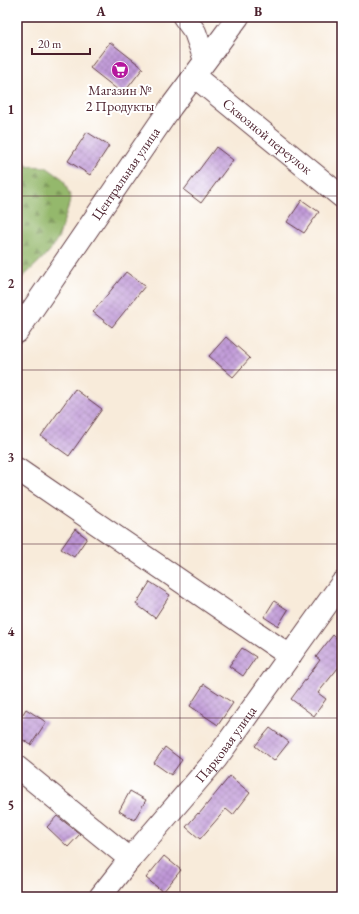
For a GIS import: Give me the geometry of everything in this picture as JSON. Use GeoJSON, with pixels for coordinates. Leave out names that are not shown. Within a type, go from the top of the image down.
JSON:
{"type":"FeatureCollection","features":[{"type":"Feature","properties":{"kind":"street"},"geometry":{"type":"LineString","coordinates":[[184,17],[195,32],[200,68]]}},
{"type":"Feature","properties":{"kind":"street","name":"Центральная улица"},"geometry":{"type":"LineString","coordinates":[[17,332],[200,68],[238,17]]}},
{"type":"Feature","properties":{"kind":"street","name":"Сквозной переулок"},"geometry":{"type":"LineString","coordinates":[[200,68],[342,197]]}},
{"type":"Feature","properties":{"kind":"street"},"geometry":{"type":"LineString","coordinates":[[17,469],[290,656]]}},
{"type":"Feature","properties":{"kind":"street","name":"Парковая улица"},"geometry":{"type":"LineString","coordinates":[[100,897],[130,859],[216,759],[342,583]]}},
{"type":"Feature","properties":{"kind":"street"},"geometry":{"type":"LineString","coordinates":[[17,767],[130,859]]}},
{"type":"Feature","properties":{"kind":"green space"},"geometry":{"type":"Polygon","coordinates":[[[17,157],[23,157],[27,166],[46,167],[63,179],[71,198],[59,236],[49,252],[17,284],[17,157]]]}},
{"type":"Feature","properties":{"kind":"building"},"geometry":{"type":"Polygon","coordinates":[[[110,42],[143,68],[123,94],[90,68],[110,42]]]}},
{"type":"Feature","properties":{"kind":"building"},"geometry":{"type":"Polygon","coordinates":[[[87,132],[109,146],[90,175],[68,161],[87,132]]]}},
{"type":"Feature","properties":{"kind":"building"},"geometry":{"type":"Polygon","coordinates":[[[216,147],[233,160],[201,203],[184,190],[216,147]]]}},
{"type":"Feature","properties":{"kind":"building"},"geometry":{"type":"Polygon","coordinates":[[[302,200],[319,212],[304,233],[287,222],[302,200]]]}},
{"type":"Feature","properties":{"kind":"building"},"geometry":{"type":"Polygon","coordinates":[[[126,272],[145,286],[112,327],[93,312],[126,272]]]}},
{"type":"Feature","properties":{"kind":"building"},"geometry":{"type":"Polygon","coordinates":[[[226,337],[250,358],[233,377],[209,356],[226,337]]]}},
{"type":"Feature","properties":{"kind":"building"},"geometry":{"type":"Polygon","coordinates":[[[75,389],[102,409],[69,456],[41,436],[75,389]]]}},
{"type":"Feature","properties":{"kind":"building"},"geometry":{"type":"Polygon","coordinates":[[[75,529],[87,538],[74,557],[61,549],[75,529]]]}},
{"type":"Feature","properties":{"kind":"building"},"geometry":{"type":"Polygon","coordinates":[[[150,582],[170,595],[155,618],[136,604],[150,582]]]}},
{"type":"Feature","properties":{"kind":"building"},"geometry":{"type":"Polygon","coordinates":[[[274,601],[288,610],[278,626],[264,617],[274,601]]]}},
{"type":"Feature","properties":{"kind":"building"},"geometry":{"type":"Polygon","coordinates":[[[333,635],[342,643],[342,663],[318,693],[326,699],[314,716],[291,699],[320,660],[316,657],[333,635]]]}},
{"type":"Feature","properties":{"kind":"building"},"geometry":{"type":"Polygon","coordinates":[[[242,648],[256,657],[243,676],[229,666],[242,648]]]}},
{"type":"Feature","properties":{"kind":"building"},"geometry":{"type":"Polygon","coordinates":[[[204,684],[233,703],[218,725],[190,706],[204,684]]]}},
{"type":"Feature","properties":{"kind":"building"},"geometry":{"type":"Polygon","coordinates":[[[26,709],[46,722],[31,745],[17,736],[17,723],[26,709]]]}},
{"type":"Feature","properties":{"kind":"building"},"geometry":{"type":"Polygon","coordinates":[[[270,728],[289,742],[274,761],[255,746],[270,728]]]}},
{"type":"Feature","properties":{"kind":"building"},"geometry":{"type":"Polygon","coordinates":[[[165,747],[182,760],[171,775],[154,763],[165,747]]]}},
{"type":"Feature","properties":{"kind":"building"},"geometry":{"type":"Polygon","coordinates":[[[230,776],[250,793],[233,815],[226,809],[200,839],[186,827],[198,813],[199,814],[230,776]]]}},
{"type":"Feature","properties":{"kind":"building"},"geometry":{"type":"Polygon","coordinates":[[[130,791],[146,800],[134,820],[119,811],[130,791]]]}},
{"type":"Feature","properties":{"kind":"building"},"geometry":{"type":"Polygon","coordinates":[[[57,816],[80,834],[68,847],[47,827],[57,816]]]}},
{"type":"Feature","properties":{"kind":"building"},"geometry":{"type":"Polygon","coordinates":[[[164,856],[181,870],[163,892],[146,878],[164,856]]]}},
{"type":"Feature","properties":{"kind":"place","name":"Магазин № 2 Продукты"},"geometry":{"type":"Point","coordinates":[120,70]}}]}
